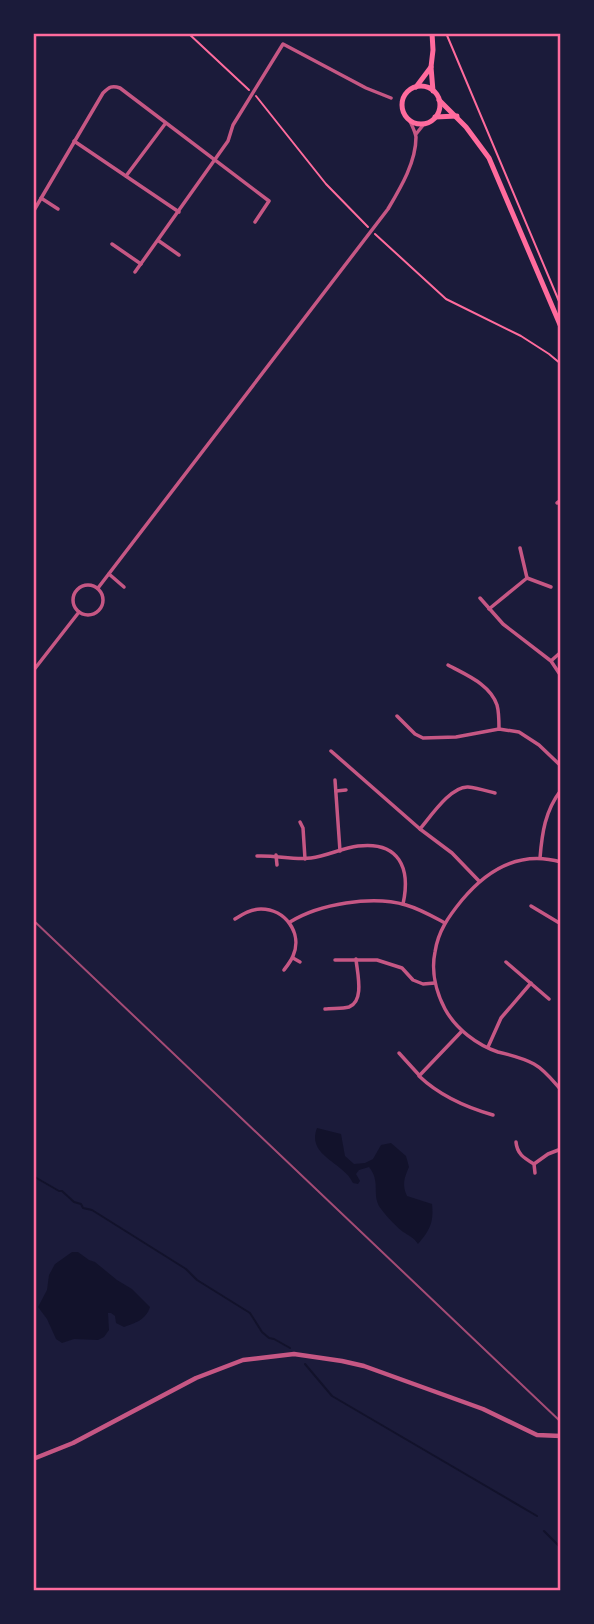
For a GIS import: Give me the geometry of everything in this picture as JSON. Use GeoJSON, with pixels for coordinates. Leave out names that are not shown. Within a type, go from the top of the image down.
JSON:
{"type":"FeatureCollection","features":[{"type":"Feature","properties":{"kind":"main road"},"geometry":{"type":"LineString","coordinates":[[432,33],[433,91]]}},
{"type":"Feature","properties":{"kind":"main road"},"geometry":{"type":"LineString","coordinates":[[432,67],[416,87],[406,93],[402,110],[410,121],[424,124],[435,117],[439,100]]}},
{"type":"Feature","properties":{"kind":"main road"},"geometry":{"type":"LineString","coordinates":[[416,87],[423,86],[433,91],[457,116],[489,158],[561,327]]}},
{"type":"Feature","properties":{"kind":"main road"},"geometry":{"type":"LineString","coordinates":[[435,117],[457,116]]}},
{"type":"Feature","properties":{"kind":"street"},"geometry":{"type":"LineString","coordinates":[[135,272],[228,141],[233,125],[283,44],[366,88],[391,98]]}},
{"type":"Feature","properties":{"kind":"street"},"geometry":{"type":"LineString","coordinates":[[33,212],[103,93],[115,86],[269,201],[255,222]]}},
{"type":"Feature","properties":{"kind":"street"},"geometry":{"type":"LineString","coordinates":[[410,121],[416,134]]}},
{"type":"Feature","properties":{"kind":"street"},"geometry":{"type":"LineString","coordinates":[[126,176],[165,123]]}},
{"type":"Feature","properties":{"kind":"street"},"geometry":{"type":"LineString","coordinates":[[98,588],[388,209],[408,172],[416,134],[424,124]]}},
{"type":"Feature","properties":{"kind":"street"},"geometry":{"type":"LineString","coordinates":[[74,141],[178,212]]}},
{"type":"Feature","properties":{"kind":"street"},"geometry":{"type":"LineString","coordinates":[[41,198],[58,209]]}},
{"type":"Feature","properties":{"kind":"street"},"geometry":{"type":"LineString","coordinates":[[159,241],[179,255]]}},
{"type":"Feature","properties":{"kind":"street"},"geometry":{"type":"LineString","coordinates":[[112,244],[141,264]]}},
{"type":"Feature","properties":{"kind":"street"},"geometry":{"type":"LineString","coordinates":[[520,548],[527,578]]}},
{"type":"Feature","properties":{"kind":"street"},"geometry":{"type":"LineString","coordinates":[[108,575],[124,587]]}},
{"type":"Feature","properties":{"kind":"street"},"geometry":{"type":"LineString","coordinates":[[527,578],[551,587]]}},
{"type":"Feature","properties":{"kind":"street"},"geometry":{"type":"LineString","coordinates":[[489,609],[527,578]]}},
{"type":"Feature","properties":{"kind":"street"},"geometry":{"type":"LineString","coordinates":[[83,586],[98,588],[103,596],[100,610],[92,615],[79,612],[74,603],[75,593],[83,586]]}},
{"type":"Feature","properties":{"kind":"street"},"geometry":{"type":"LineString","coordinates":[[480,598],[503,624],[551,661],[561,676]]}},
{"type":"Feature","properties":{"kind":"street"},"geometry":{"type":"LineString","coordinates":[[33,671],[79,612]]}},
{"type":"Feature","properties":{"kind":"street"},"geometry":{"type":"LineString","coordinates":[[551,661],[561,652]]}},
{"type":"Feature","properties":{"kind":"street"},"geometry":{"type":"LineString","coordinates":[[448,665],[480,683],[491,693],[497,707],[499,729]]}},
{"type":"Feature","properties":{"kind":"street"},"geometry":{"type":"LineString","coordinates":[[397,716],[415,734],[423,738],[456,737],[499,729],[519,732],[539,745],[561,766]]}},
{"type":"Feature","properties":{"kind":"street"},"geometry":{"type":"LineString","coordinates":[[331,751],[420,829],[452,853],[479,881]]}},
{"type":"Feature","properties":{"kind":"street"},"geometry":{"type":"LineString","coordinates":[[335,779],[340,850]]}},
{"type":"Feature","properties":{"kind":"street"},"geometry":{"type":"LineString","coordinates":[[420,829],[458,788],[467,787],[495,793]]}},
{"type":"Feature","properties":{"kind":"street"},"geometry":{"type":"LineString","coordinates":[[336,791],[346,790]]}},
{"type":"Feature","properties":{"kind":"street"},"geometry":{"type":"LineString","coordinates":[[540,858],[548,811],[561,790]]}},
{"type":"Feature","properties":{"kind":"street"},"geometry":{"type":"LineString","coordinates":[[300,822],[306,859]]}},
{"type":"Feature","properties":{"kind":"street"},"geometry":{"type":"LineString","coordinates":[[257,856],[276,855],[306,859],[356,846],[382,847],[393,852],[405,870],[407,880],[403,904]]}},
{"type":"Feature","properties":{"kind":"street"},"geometry":{"type":"LineString","coordinates":[[276,855],[277,865]]}},
{"type":"Feature","properties":{"kind":"street"},"geometry":{"type":"LineString","coordinates":[[561,862],[540,858],[525,859],[491,872],[479,881],[445,923],[439,936],[433,966],[435,983],[445,1009],[462,1031],[488,1047],[536,1065],[561,1090]]}},
{"type":"Feature","properties":{"kind":"street"},"geometry":{"type":"LineString","coordinates":[[258,900],[259,909]]}},
{"type":"Feature","properties":{"kind":"street"},"geometry":{"type":"LineString","coordinates":[[290,922],[310,913],[353,903],[379,901],[403,904],[445,923]]}},
{"type":"Feature","properties":{"kind":"street"},"geometry":{"type":"LineString","coordinates":[[531,906],[560,922]]}},
{"type":"Feature","properties":{"kind":"street"},"geometry":{"type":"LineString","coordinates":[[235,919],[251,910],[259,909],[281,914],[290,922],[295,933],[296,946],[293,958],[284,970]]}},
{"type":"Feature","properties":{"kind":"street"},"geometry":{"type":"LineString","coordinates":[[293,958],[300,962]]}},
{"type":"Feature","properties":{"kind":"street"},"geometry":{"type":"LineString","coordinates":[[325,1009],[349,1007],[355,1003],[359,996],[356,959]]}},
{"type":"Feature","properties":{"kind":"street"},"geometry":{"type":"LineString","coordinates":[[335,960],[377,960],[402,968],[413,980],[423,984],[435,983]]}},
{"type":"Feature","properties":{"kind":"street"},"geometry":{"type":"LineString","coordinates":[[506,962],[549,999]]}},
{"type":"Feature","properties":{"kind":"street"},"geometry":{"type":"LineString","coordinates":[[488,1047],[502,1018],[531,983]]}},
{"type":"Feature","properties":{"kind":"street"},"geometry":{"type":"LineString","coordinates":[[419,1076],[462,1031]]}},
{"type":"Feature","properties":{"kind":"street"},"geometry":{"type":"LineString","coordinates":[[399,1053],[419,1076],[436,1090],[462,1105],[493,1115]]}},
{"type":"Feature","properties":{"kind":"street"},"geometry":{"type":"LineString","coordinates":[[516,1142],[520,1154],[534,1164],[535,1173]]}},
{"type":"Feature","properties":{"kind":"street"},"geometry":{"type":"LineString","coordinates":[[534,1164],[561,1149]]}},
{"type":"Feature","properties":{"kind":"street"},"geometry":{"type":"LineString","coordinates":[[33,1459],[73,1443],[196,1378],[243,1360],[294,1354],[363,1366],[483,1409],[537,1435],[561,1436]]}},
{"type":"Feature","properties":{"kind":"path"},"geometry":{"type":"LineString","coordinates":[[188,33],[252,93],[326,184],[371,231],[446,299],[521,335],[561,364]]}},
{"type":"Feature","properties":{"kind":"path"},"geometry":{"type":"LineString","coordinates":[[446,33],[561,306]]}},
{"type":"Feature","properties":{"kind":"shaded area"},"geometry":{"type":"Polygon","coordinates":[[[317,1128],[341,1134],[345,1156],[354,1164],[373,1159],[381,1145],[391,1143],[406,1156],[409,1167],[404,1182],[407,1196],[432,1204],[430,1226],[418,1244],[380,1207],[374,1177],[369,1167],[359,1170],[356,1174],[360,1181],[358,1184],[353,1183],[317,1146],[317,1128]]]}},
{"type":"Feature","properties":{"kind":"shaded area"},"geometry":{"type":"Polygon","coordinates":[[[72,1252],[78,1252],[95,1262],[132,1289],[150,1307],[146,1315],[124,1327],[116,1323],[115,1316],[108,1313],[109,1330],[98,1340],[74,1339],[62,1343],[56,1339],[38,1307],[47,1290],[49,1275],[55,1264],[72,1252]]]}},
{"type":"Feature","properties":{"kind":"waterway"},"geometry":{"type":"LineString","coordinates":[[33,1176],[62,1191],[83,1208],[92,1210],[186,1269],[197,1280],[250,1313],[269,1338],[290,1348]]}},
{"type":"Feature","properties":{"kind":"waterway"},"geometry":{"type":"LineString","coordinates":[[305,1364],[332,1396],[537,1516]]}},
{"type":"Feature","properties":{"kind":"waterway"},"geometry":{"type":"LineString","coordinates":[[544,1531],[561,1548]]}},
{"type":"Feature","properties":{"kind":"railway"},"geometry":{"type":"LineString","coordinates":[[33,920],[561,1422]]}}]}
